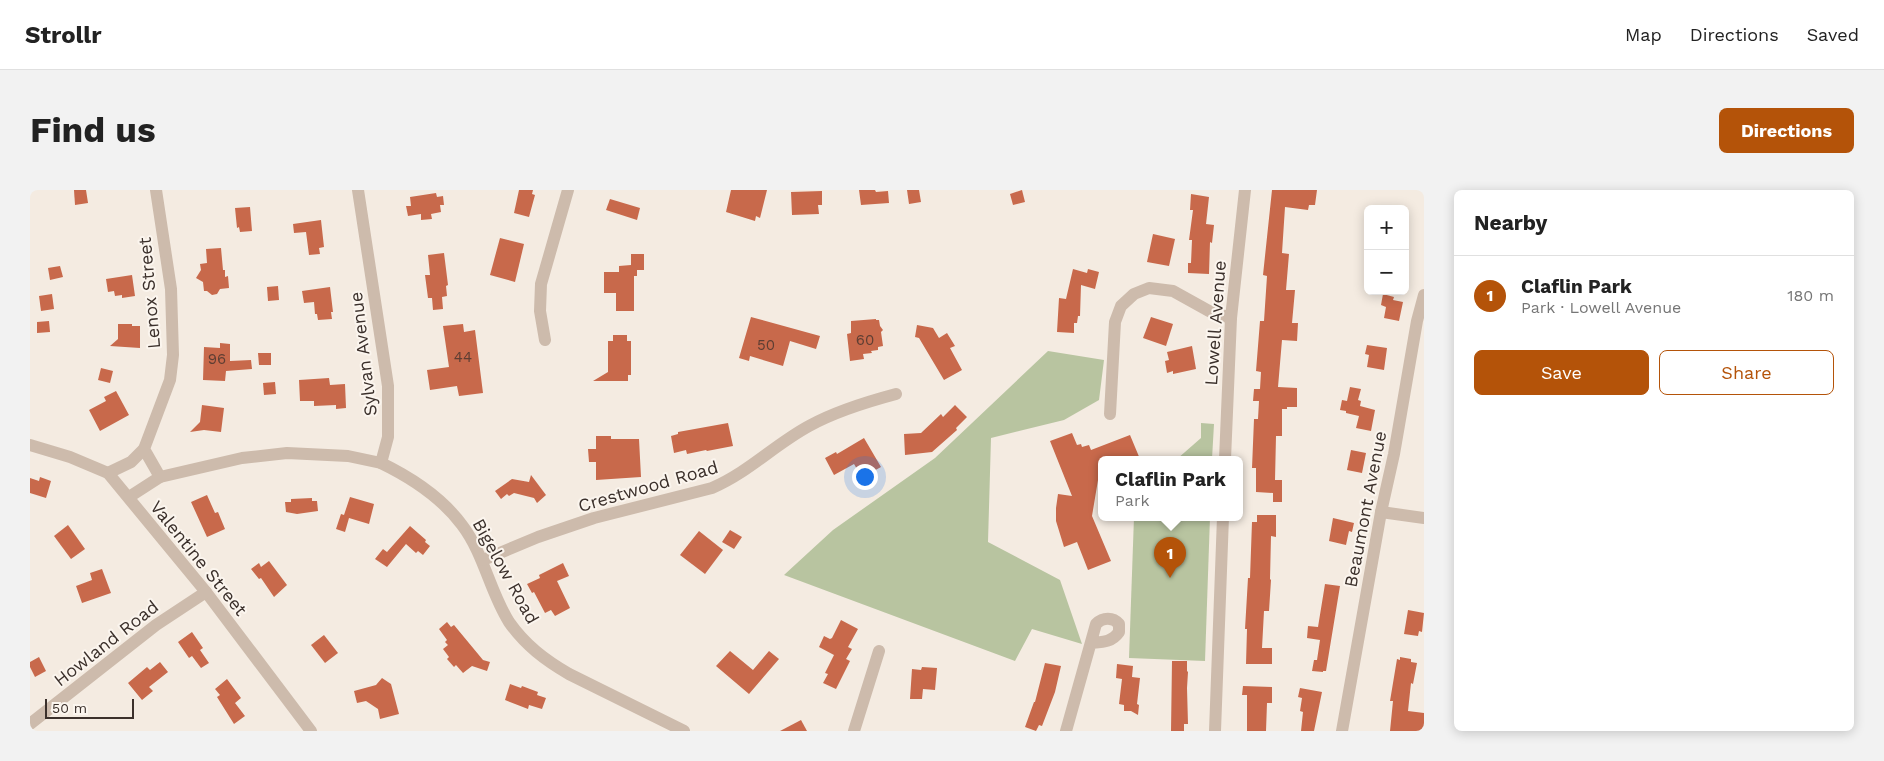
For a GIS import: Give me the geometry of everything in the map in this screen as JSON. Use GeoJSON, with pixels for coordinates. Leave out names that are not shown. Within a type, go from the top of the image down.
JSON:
{"type":"FeatureCollection","features":[{"type":"Feature","properties":{"kind":"street","name":"Lenox Street"},"geometry":{"type":"LineString","coordinates":[[108,473],[131,462],[144,449],[170,380],[173,354],[170,290],[156,190]]}},
{"type":"Feature","properties":{"kind":"street","name":"Sylvan Avenue"},"geometry":{"type":"LineString","coordinates":[[358,190],[388,386],[388,437],[381,463]]}},
{"type":"Feature","properties":{"kind":"street"},"geometry":{"type":"LineString","coordinates":[[545,340],[540,311],[541,284],[568,190]]}},
{"type":"Feature","properties":{"kind":"street","name":"Lowell Avenue"},"geometry":{"type":"LineString","coordinates":[[1225,456],[1231,318],[1245,190]]}},
{"type":"Feature","properties":{"kind":"street"},"geometry":{"type":"LineString","coordinates":[[1110,414],[1115,322],[1121,306],[1134,294],[1149,288],[1173,291],[1209,311],[1231,318]]}},
{"type":"Feature","properties":{"kind":"street","name":"Beaumont Avenue"},"geometry":{"type":"LineString","coordinates":[[1342,731],[1381,512],[1394,454],[1404,391],[1422,313],[1424,295]]}},
{"type":"Feature","properties":{"kind":"street","name":"Crestwood Road"},"geometry":{"type":"LineString","coordinates":[[483,560],[572,525],[712,488],[730,481],[808,426],[854,406],[896,394]]}},
{"type":"Feature","properties":{"kind":"street","name":"Valentine Street"},"geometry":{"type":"LineString","coordinates":[[30,445],[70,457],[108,473],[206,592],[311,731]]}},
{"type":"Feature","properties":{"kind":"street"},"geometry":{"type":"LineString","coordinates":[[144,449],[160,477]]}},
{"type":"Feature","properties":{"kind":"street"},"geometry":{"type":"LineString","coordinates":[[129,497],[160,477],[242,458],[287,453],[348,456],[381,463]]}},
{"type":"Feature","properties":{"kind":"street","name":"Bigelow Road"},"geometry":{"type":"LineString","coordinates":[[381,463],[403,473],[436,497],[463,526],[483,560],[506,616],[531,648],[552,664],[581,681],[684,731]]}},
{"type":"Feature","properties":{"kind":"street"},"geometry":{"type":"LineString","coordinates":[[1381,512],[1424,518]]}},
{"type":"Feature","properties":{"kind":"street"},"geometry":{"type":"LineString","coordinates":[[1215,731],[1223,521]]}},
{"type":"Feature","properties":{"kind":"street","name":"Howland Road"},"geometry":{"type":"LineString","coordinates":[[30,724],[156,625],[206,592]]}},
{"type":"Feature","properties":{"kind":"street"},"geometry":{"type":"LineString","coordinates":[[1066,731],[1091,643]]}},
{"type":"Feature","properties":{"kind":"street"},"geometry":{"type":"LineString","coordinates":[[854,731],[879,650]]}},
{"type":"Feature","properties":{"kind":"green space"},"geometry":{"type":"Polygon","coordinates":[[[1048,351],[1104,360],[1099,400],[1064,420],[991,438],[988,542],[1060,580],[1082,644],[1032,629],[1015,661],[784,575],[833,530],[935,458],[1048,351]]]}},
{"type":"Feature","properties":{"kind":"green space"},"geometry":{"type":"Polygon","coordinates":[[[1201,423],[1214,424],[1212,456],[1180,456],[1201,438],[1201,423]]]}},
{"type":"Feature","properties":{"kind":"green space"},"geometry":{"type":"Polygon","coordinates":[[[1134,521],[1210,521],[1205,661],[1129,658],[1134,521]]]}},
{"type":"Feature","properties":{"kind":"building"},"geometry":{"type":"Polygon","coordinates":[[[74,190],[86,190],[88,203],[75,205],[74,190]]]}},
{"type":"Feature","properties":{"kind":"building"},"geometry":{"type":"Polygon","coordinates":[[[519,190],[533,190],[532,194],[535,195],[529,217],[514,213],[519,190]]]}},
{"type":"Feature","properties":{"kind":"building"},"geometry":{"type":"Polygon","coordinates":[[[731,190],[767,190],[760,218],[756,216],[755,221],[726,212],[731,190]]]}},
{"type":"Feature","properties":{"kind":"building"},"geometry":{"type":"Polygon","coordinates":[[[859,190],[888,191],[889,203],[861,205],[859,190]]]}},
{"type":"Feature","properties":{"kind":"building"},"geometry":{"type":"Polygon","coordinates":[[[907,190],[919,190],[921,202],[909,204],[907,190]]]}},
{"type":"Feature","properties":{"kind":"building"},"geometry":{"type":"Polygon","coordinates":[[[1022,190],[1025,202],[1013,205],[1010,194],[1022,190]]]}},
{"type":"Feature","properties":{"kind":"building"},"geometry":{"type":"Polygon","coordinates":[[[1272,190],[1317,190],[1315,205],[1309,205],[1308,210],[1285,207],[1282,253],[1289,254],[1286,290],[1295,290],[1292,323],[1298,323],[1297,341],[1282,340],[1278,387],[1297,388],[1297,407],[1282,409],[1282,436],[1276,436],[1275,480],[1282,480],[1282,502],[1273,502],[1273,493],[1256,492],[1256,468],[1252,468],[1254,419],[1258,419],[1259,401],[1253,401],[1254,389],[1260,389],[1261,372],[1256,371],[1260,321],[1264,321],[1267,276],[1263,275],[1272,190]]]}},
{"type":"Feature","properties":{"kind":"building"},"geometry":{"type":"Polygon","coordinates":[[[822,191],[822,205],[818,205],[819,214],[792,215],[791,192],[822,191]]]}},
{"type":"Feature","properties":{"kind":"building"},"geometry":{"type":"Polygon","coordinates":[[[436,193],[437,197],[443,196],[444,205],[440,205],[441,212],[431,214],[432,219],[421,220],[421,214],[408,216],[406,206],[411,206],[410,197],[436,193]]]}},
{"type":"Feature","properties":{"kind":"building"},"geometry":{"type":"Polygon","coordinates":[[[1191,194],[1209,197],[1206,224],[1214,225],[1212,243],[1210,242],[1209,274],[1188,273],[1188,263],[1191,263],[1192,240],[1189,240],[1193,210],[1190,210],[1191,194]]]}},
{"type":"Feature","properties":{"kind":"building"},"geometry":{"type":"Polygon","coordinates":[[[610,199],[640,208],[637,220],[606,210],[610,199]]]}},
{"type":"Feature","properties":{"kind":"building"},"geometry":{"type":"Polygon","coordinates":[[[250,207],[252,231],[240,232],[239,227],[237,228],[235,208],[250,207]]]}},
{"type":"Feature","properties":{"kind":"building"},"geometry":{"type":"Polygon","coordinates":[[[321,220],[324,247],[319,248],[320,254],[309,255],[306,232],[294,233],[293,224],[321,220]]]}},
{"type":"Feature","properties":{"kind":"building"},"geometry":{"type":"Polygon","coordinates":[[[1153,234],[1175,239],[1169,266],[1147,262],[1153,234]]]}},
{"type":"Feature","properties":{"kind":"building"},"geometry":{"type":"Polygon","coordinates":[[[500,238],[524,244],[515,282],[490,275],[500,238]]]}},
{"type":"Feature","properties":{"kind":"building"},"geometry":{"type":"Polygon","coordinates":[[[221,248],[223,270],[225,270],[225,277],[228,276],[229,288],[220,289],[217,294],[212,295],[204,291],[203,282],[196,278],[201,270],[200,264],[207,263],[206,249],[221,248]]]}},
{"type":"Feature","properties":{"kind":"building"},"geometry":{"type":"Polygon","coordinates":[[[444,253],[448,285],[446,286],[447,296],[442,297],[443,309],[433,310],[432,298],[428,298],[425,275],[430,275],[428,255],[444,253]]]}},
{"type":"Feature","properties":{"kind":"building"},"geometry":{"type":"Polygon","coordinates":[[[631,254],[644,254],[644,270],[637,270],[637,276],[634,276],[634,311],[616,311],[616,293],[604,293],[604,272],[619,272],[619,266],[631,265],[631,254]]]}},
{"type":"Feature","properties":{"kind":"building"},"geometry":{"type":"Polygon","coordinates":[[[60,266],[63,277],[50,280],[48,268],[60,266]]]}},
{"type":"Feature","properties":{"kind":"building"},"geometry":{"type":"Polygon","coordinates":[[[1073,269],[1087,273],[1088,269],[1099,272],[1095,289],[1081,285],[1080,316],[1078,316],[1077,323],[1074,323],[1074,333],[1057,332],[1059,298],[1066,299],[1073,269]]]}},
{"type":"Feature","properties":{"kind":"building"},"geometry":{"type":"Polygon","coordinates":[[[132,275],[135,296],[122,298],[122,295],[115,296],[114,291],[108,292],[106,279],[132,275]]]}},
{"type":"Feature","properties":{"kind":"building"},"geometry":{"type":"Polygon","coordinates":[[[278,286],[279,300],[268,301],[267,287],[278,286]]]}},
{"type":"Feature","properties":{"kind":"building"},"geometry":{"type":"Polygon","coordinates":[[[330,287],[332,319],[318,320],[317,314],[315,314],[314,302],[304,303],[302,291],[330,287]]]}},
{"type":"Feature","properties":{"kind":"building"},"geometry":{"type":"Polygon","coordinates":[[[52,294],[54,309],[41,311],[39,296],[52,294]]]}},
{"type":"Feature","properties":{"kind":"building"},"geometry":{"type":"Polygon","coordinates":[[[1383,295],[1394,297],[1393,300],[1403,302],[1399,321],[1384,318],[1386,307],[1381,305],[1383,295]]]}},
{"type":"Feature","properties":{"kind":"building"},"geometry":{"type":"Polygon","coordinates":[[[751,317],[820,336],[816,349],[790,341],[783,366],[750,356],[749,361],[739,358],[751,317]]]}},
{"type":"Feature","properties":{"kind":"building"},"geometry":{"type":"Polygon","coordinates":[[[1151,317],[1173,324],[1166,346],[1143,338],[1151,317]]]}},
{"type":"Feature","properties":{"kind":"building"},"geometry":{"type":"Polygon","coordinates":[[[879,320],[883,330],[881,332],[883,346],[878,347],[878,350],[871,351],[872,353],[863,354],[864,359],[850,361],[847,334],[851,333],[851,321],[879,320]]]}},
{"type":"Feature","properties":{"kind":"building"},"geometry":{"type":"Polygon","coordinates":[[[49,321],[50,332],[37,333],[37,322],[49,321]]]}},
{"type":"Feature","properties":{"kind":"building"},"geometry":{"type":"Polygon","coordinates":[[[118,324],[140,326],[140,348],[110,346],[118,339],[118,324]]]}},
{"type":"Feature","properties":{"kind":"building"},"geometry":{"type":"Polygon","coordinates":[[[463,324],[464,332],[475,330],[483,393],[459,396],[457,386],[430,390],[427,370],[449,367],[443,326],[463,324]]]}},
{"type":"Feature","properties":{"kind":"building"},"geometry":{"type":"Polygon","coordinates":[[[917,325],[933,328],[939,338],[947,333],[955,346],[950,348],[962,370],[944,380],[919,338],[915,337],[917,325]]]}},
{"type":"Feature","properties":{"kind":"building"},"geometry":{"type":"Polygon","coordinates":[[[613,335],[627,335],[627,341],[631,341],[631,375],[628,375],[628,381],[593,381],[608,372],[608,341],[613,341],[613,335]]]}},
{"type":"Feature","properties":{"kind":"building"},"geometry":{"type":"Polygon","coordinates":[[[220,343],[230,344],[230,361],[251,360],[252,369],[226,371],[225,381],[203,380],[204,347],[220,348],[220,343]]]}},
{"type":"Feature","properties":{"kind":"building"},"geometry":{"type":"Polygon","coordinates":[[[1367,345],[1387,348],[1384,370],[1367,367],[1369,355],[1365,354],[1367,345]]]}},
{"type":"Feature","properties":{"kind":"building"},"geometry":{"type":"Polygon","coordinates":[[[1192,346],[1196,369],[1173,374],[1173,371],[1167,373],[1165,361],[1169,360],[1167,352],[1192,346]]]}},
{"type":"Feature","properties":{"kind":"building"},"geometry":{"type":"Polygon","coordinates":[[[258,353],[271,353],[271,365],[259,365],[258,353]]]}},
{"type":"Feature","properties":{"kind":"building"},"geometry":{"type":"Polygon","coordinates":[[[101,368],[113,371],[110,383],[98,380],[101,368]]]}},
{"type":"Feature","properties":{"kind":"building"},"geometry":{"type":"Polygon","coordinates":[[[329,378],[330,385],[345,384],[346,408],[336,409],[336,405],[314,406],[314,401],[300,401],[299,380],[329,378]]]}},
{"type":"Feature","properties":{"kind":"building"},"geometry":{"type":"Polygon","coordinates":[[[275,382],[276,394],[264,395],[263,383],[275,382]]]}},
{"type":"Feature","properties":{"kind":"building"},"geometry":{"type":"Polygon","coordinates":[[[1350,387],[1361,389],[1358,400],[1361,401],[1360,406],[1375,410],[1371,431],[1356,428],[1359,416],[1340,410],[1342,400],[1347,401],[1350,387]]]}},
{"type":"Feature","properties":{"kind":"building"},"geometry":{"type":"Polygon","coordinates":[[[116,391],[129,415],[100,431],[89,410],[106,401],[104,397],[116,391]]]}},
{"type":"Feature","properties":{"kind":"building"},"geometry":{"type":"Polygon","coordinates":[[[202,405],[224,408],[221,432],[204,430],[190,432],[200,422],[202,405]]]}},
{"type":"Feature","properties":{"kind":"building"},"geometry":{"type":"Polygon","coordinates":[[[955,405],[967,417],[956,428],[957,430],[932,452],[905,455],[904,434],[921,433],[941,414],[943,417],[955,405]]]}},
{"type":"Feature","properties":{"kind":"building"},"geometry":{"type":"Polygon","coordinates":[[[728,423],[733,446],[687,454],[686,450],[674,453],[671,436],[678,434],[678,432],[728,423]]]}},
{"type":"Feature","properties":{"kind":"building"},"geometry":{"type":"Polygon","coordinates":[[[1072,433],[1077,445],[1081,444],[1082,447],[1089,445],[1091,450],[1130,435],[1139,456],[1098,456],[1098,480],[1092,516],[1111,561],[1088,570],[1077,542],[1064,547],[1056,521],[1058,494],[1072,496],[1050,441],[1072,433]]]}},
{"type":"Feature","properties":{"kind":"building"},"geometry":{"type":"Polygon","coordinates":[[[596,436],[611,436],[611,439],[639,439],[641,477],[596,480],[596,462],[589,462],[588,449],[596,449],[596,436]]]}},
{"type":"Feature","properties":{"kind":"building"},"geometry":{"type":"Polygon","coordinates":[[[864,438],[881,467],[870,473],[868,469],[860,474],[854,464],[834,475],[825,458],[836,452],[837,454],[864,438]]]}},
{"type":"Feature","properties":{"kind":"building"},"geometry":{"type":"Polygon","coordinates":[[[1351,450],[1366,453],[1362,473],[1347,470],[1351,450]]]}},
{"type":"Feature","properties":{"kind":"building"},"geometry":{"type":"Polygon","coordinates":[[[531,475],[546,495],[537,503],[534,498],[514,493],[509,496],[507,494],[501,499],[495,491],[512,479],[529,482],[531,475]]]}},
{"type":"Feature","properties":{"kind":"building"},"geometry":{"type":"Polygon","coordinates":[[[40,477],[51,481],[46,498],[30,493],[30,478],[39,481],[40,477]]]}},
{"type":"Feature","properties":{"kind":"building"},"geometry":{"type":"Polygon","coordinates":[[[207,495],[215,513],[218,512],[225,529],[207,537],[191,502],[207,495]]]}},
{"type":"Feature","properties":{"kind":"building"},"geometry":{"type":"Polygon","coordinates":[[[350,497],[374,504],[369,524],[349,518],[345,532],[336,529],[341,514],[344,515],[350,497]]]}},
{"type":"Feature","properties":{"kind":"building"},"geometry":{"type":"Polygon","coordinates":[[[312,498],[312,501],[317,501],[318,511],[297,514],[286,512],[285,502],[291,502],[291,499],[312,498]]]}},
{"type":"Feature","properties":{"kind":"building"},"geometry":{"type":"Polygon","coordinates":[[[1257,515],[1276,515],[1276,537],[1271,536],[1269,611],[1264,611],[1262,648],[1272,648],[1272,664],[1246,664],[1247,629],[1245,629],[1248,578],[1250,578],[1252,522],[1257,522],[1257,515]]]}},
{"type":"Feature","properties":{"kind":"building"},"geometry":{"type":"Polygon","coordinates":[[[1333,518],[1354,523],[1352,532],[1349,531],[1346,545],[1329,541],[1333,518]]]}},
{"type":"Feature","properties":{"kind":"building"},"geometry":{"type":"Polygon","coordinates":[[[68,525],[85,549],[71,559],[54,536],[68,525]]]}},
{"type":"Feature","properties":{"kind":"building"},"geometry":{"type":"Polygon","coordinates":[[[410,526],[430,546],[423,555],[418,551],[416,553],[406,544],[387,567],[375,559],[383,549],[387,552],[410,526]]]}},
{"type":"Feature","properties":{"kind":"building"},"geometry":{"type":"Polygon","coordinates":[[[730,530],[742,537],[734,549],[722,542],[730,530]]]}},
{"type":"Feature","properties":{"kind":"building"},"geometry":{"type":"Polygon","coordinates":[[[699,531],[723,550],[705,574],[680,555],[699,531]]]}},
{"type":"Feature","properties":{"kind":"building"},"geometry":{"type":"Polygon","coordinates":[[[269,561],[287,585],[274,597],[261,578],[259,579],[251,569],[259,563],[261,567],[269,561]]]}},
{"type":"Feature","properties":{"kind":"building"},"geometry":{"type":"Polygon","coordinates":[[[563,563],[569,576],[557,581],[570,608],[555,616],[551,610],[545,613],[534,592],[532,593],[527,584],[540,578],[539,575],[563,563]]]}},
{"type":"Feature","properties":{"kind":"building"},"geometry":{"type":"Polygon","coordinates":[[[102,569],[111,593],[82,603],[76,586],[92,580],[90,573],[102,569]]]}},
{"type":"Feature","properties":{"kind":"building"},"geometry":{"type":"Polygon","coordinates":[[[1325,584],[1340,586],[1326,671],[1323,672],[1312,671],[1314,660],[1317,660],[1320,640],[1307,638],[1308,626],[1318,627],[1325,584]]]}},
{"type":"Feature","properties":{"kind":"building"},"geometry":{"type":"Polygon","coordinates":[[[1408,610],[1424,613],[1422,632],[1419,631],[1418,636],[1404,634],[1408,610]]]}},
{"type":"Feature","properties":{"kind":"building"},"geometry":{"type":"Polygon","coordinates":[[[841,620],[858,629],[848,647],[852,649],[846,659],[850,661],[836,689],[823,683],[828,674],[825,673],[834,655],[819,647],[824,636],[832,638],[841,620]]]}},
{"type":"Feature","properties":{"kind":"building"},"geometry":{"type":"Polygon","coordinates":[[[447,622],[451,627],[454,625],[483,660],[490,662],[487,671],[472,666],[463,673],[447,659],[449,657],[443,649],[448,645],[445,642],[447,640],[439,629],[447,622]]]}},
{"type":"Feature","properties":{"kind":"building"},"geometry":{"type":"Polygon","coordinates":[[[192,632],[203,648],[200,650],[209,663],[201,668],[192,656],[189,658],[178,642],[192,632]]]}},
{"type":"Feature","properties":{"kind":"building"},"geometry":{"type":"Polygon","coordinates":[[[324,635],[338,653],[325,663],[311,645],[324,635]]]}},
{"type":"Feature","properties":{"kind":"building"},"geometry":{"type":"Polygon","coordinates":[[[730,651],[753,670],[769,651],[779,659],[749,694],[716,666],[730,651]]]}},
{"type":"Feature","properties":{"kind":"building"},"geometry":{"type":"Polygon","coordinates":[[[39,657],[46,671],[35,677],[30,667],[30,662],[39,657]]]}},
{"type":"Feature","properties":{"kind":"building"},"geometry":{"type":"Polygon","coordinates":[[[1400,657],[1411,659],[1411,662],[1417,663],[1413,684],[1411,683],[1408,711],[1424,713],[1424,731],[1390,731],[1393,701],[1390,701],[1397,659],[1400,660],[1400,657]]]}},
{"type":"Feature","properties":{"kind":"building"},"geometry":{"type":"Polygon","coordinates":[[[1172,661],[1187,661],[1188,724],[1184,724],[1184,731],[1171,731],[1172,661]]]}},
{"type":"Feature","properties":{"kind":"building"},"geometry":{"type":"Polygon","coordinates":[[[160,662],[168,672],[149,687],[153,691],[142,700],[128,683],[147,667],[150,670],[160,662]]]}},
{"type":"Feature","properties":{"kind":"building"},"geometry":{"type":"Polygon","coordinates":[[[1045,663],[1061,666],[1055,692],[1042,726],[1039,725],[1036,731],[1025,727],[1035,702],[1045,663]]]}},
{"type":"Feature","properties":{"kind":"building"},"geometry":{"type":"Polygon","coordinates":[[[1117,664],[1133,666],[1132,677],[1140,678],[1137,704],[1139,705],[1138,715],[1131,711],[1124,711],[1124,705],[1119,704],[1122,679],[1116,678],[1117,664]]]}},
{"type":"Feature","properties":{"kind":"building"},"geometry":{"type":"Polygon","coordinates":[[[922,667],[937,668],[935,690],[923,689],[922,699],[910,699],[912,669],[921,670],[922,667]]]}},
{"type":"Feature","properties":{"kind":"building"},"geometry":{"type":"Polygon","coordinates":[[[382,678],[391,684],[399,714],[380,719],[378,709],[366,701],[357,703],[354,691],[376,685],[382,678]]]}},
{"type":"Feature","properties":{"kind":"building"},"geometry":{"type":"Polygon","coordinates":[[[227,679],[241,698],[235,703],[245,716],[234,724],[217,697],[220,695],[215,689],[227,679]]]}},
{"type":"Feature","properties":{"kind":"building"},"geometry":{"type":"Polygon","coordinates":[[[510,684],[538,692],[537,695],[546,698],[542,709],[529,705],[528,709],[505,700],[510,684]]]}},
{"type":"Feature","properties":{"kind":"building"},"geometry":{"type":"Polygon","coordinates":[[[1243,686],[1272,687],[1272,703],[1267,703],[1266,731],[1247,731],[1247,695],[1242,695],[1243,686]]]}},
{"type":"Feature","properties":{"kind":"building"},"geometry":{"type":"Polygon","coordinates":[[[1300,688],[1322,692],[1314,731],[1301,731],[1303,712],[1300,711],[1302,698],[1298,697],[1300,688]]]}},
{"type":"Feature","properties":{"kind":"building"},"geometry":{"type":"Polygon","coordinates":[[[801,720],[807,731],[780,731],[801,720]]]}},
{"type":"Feature","properties":{"kind":"place","name":"Claflin Park"},"geometry":{"type":"Point","coordinates":[1170,578]}}]}
